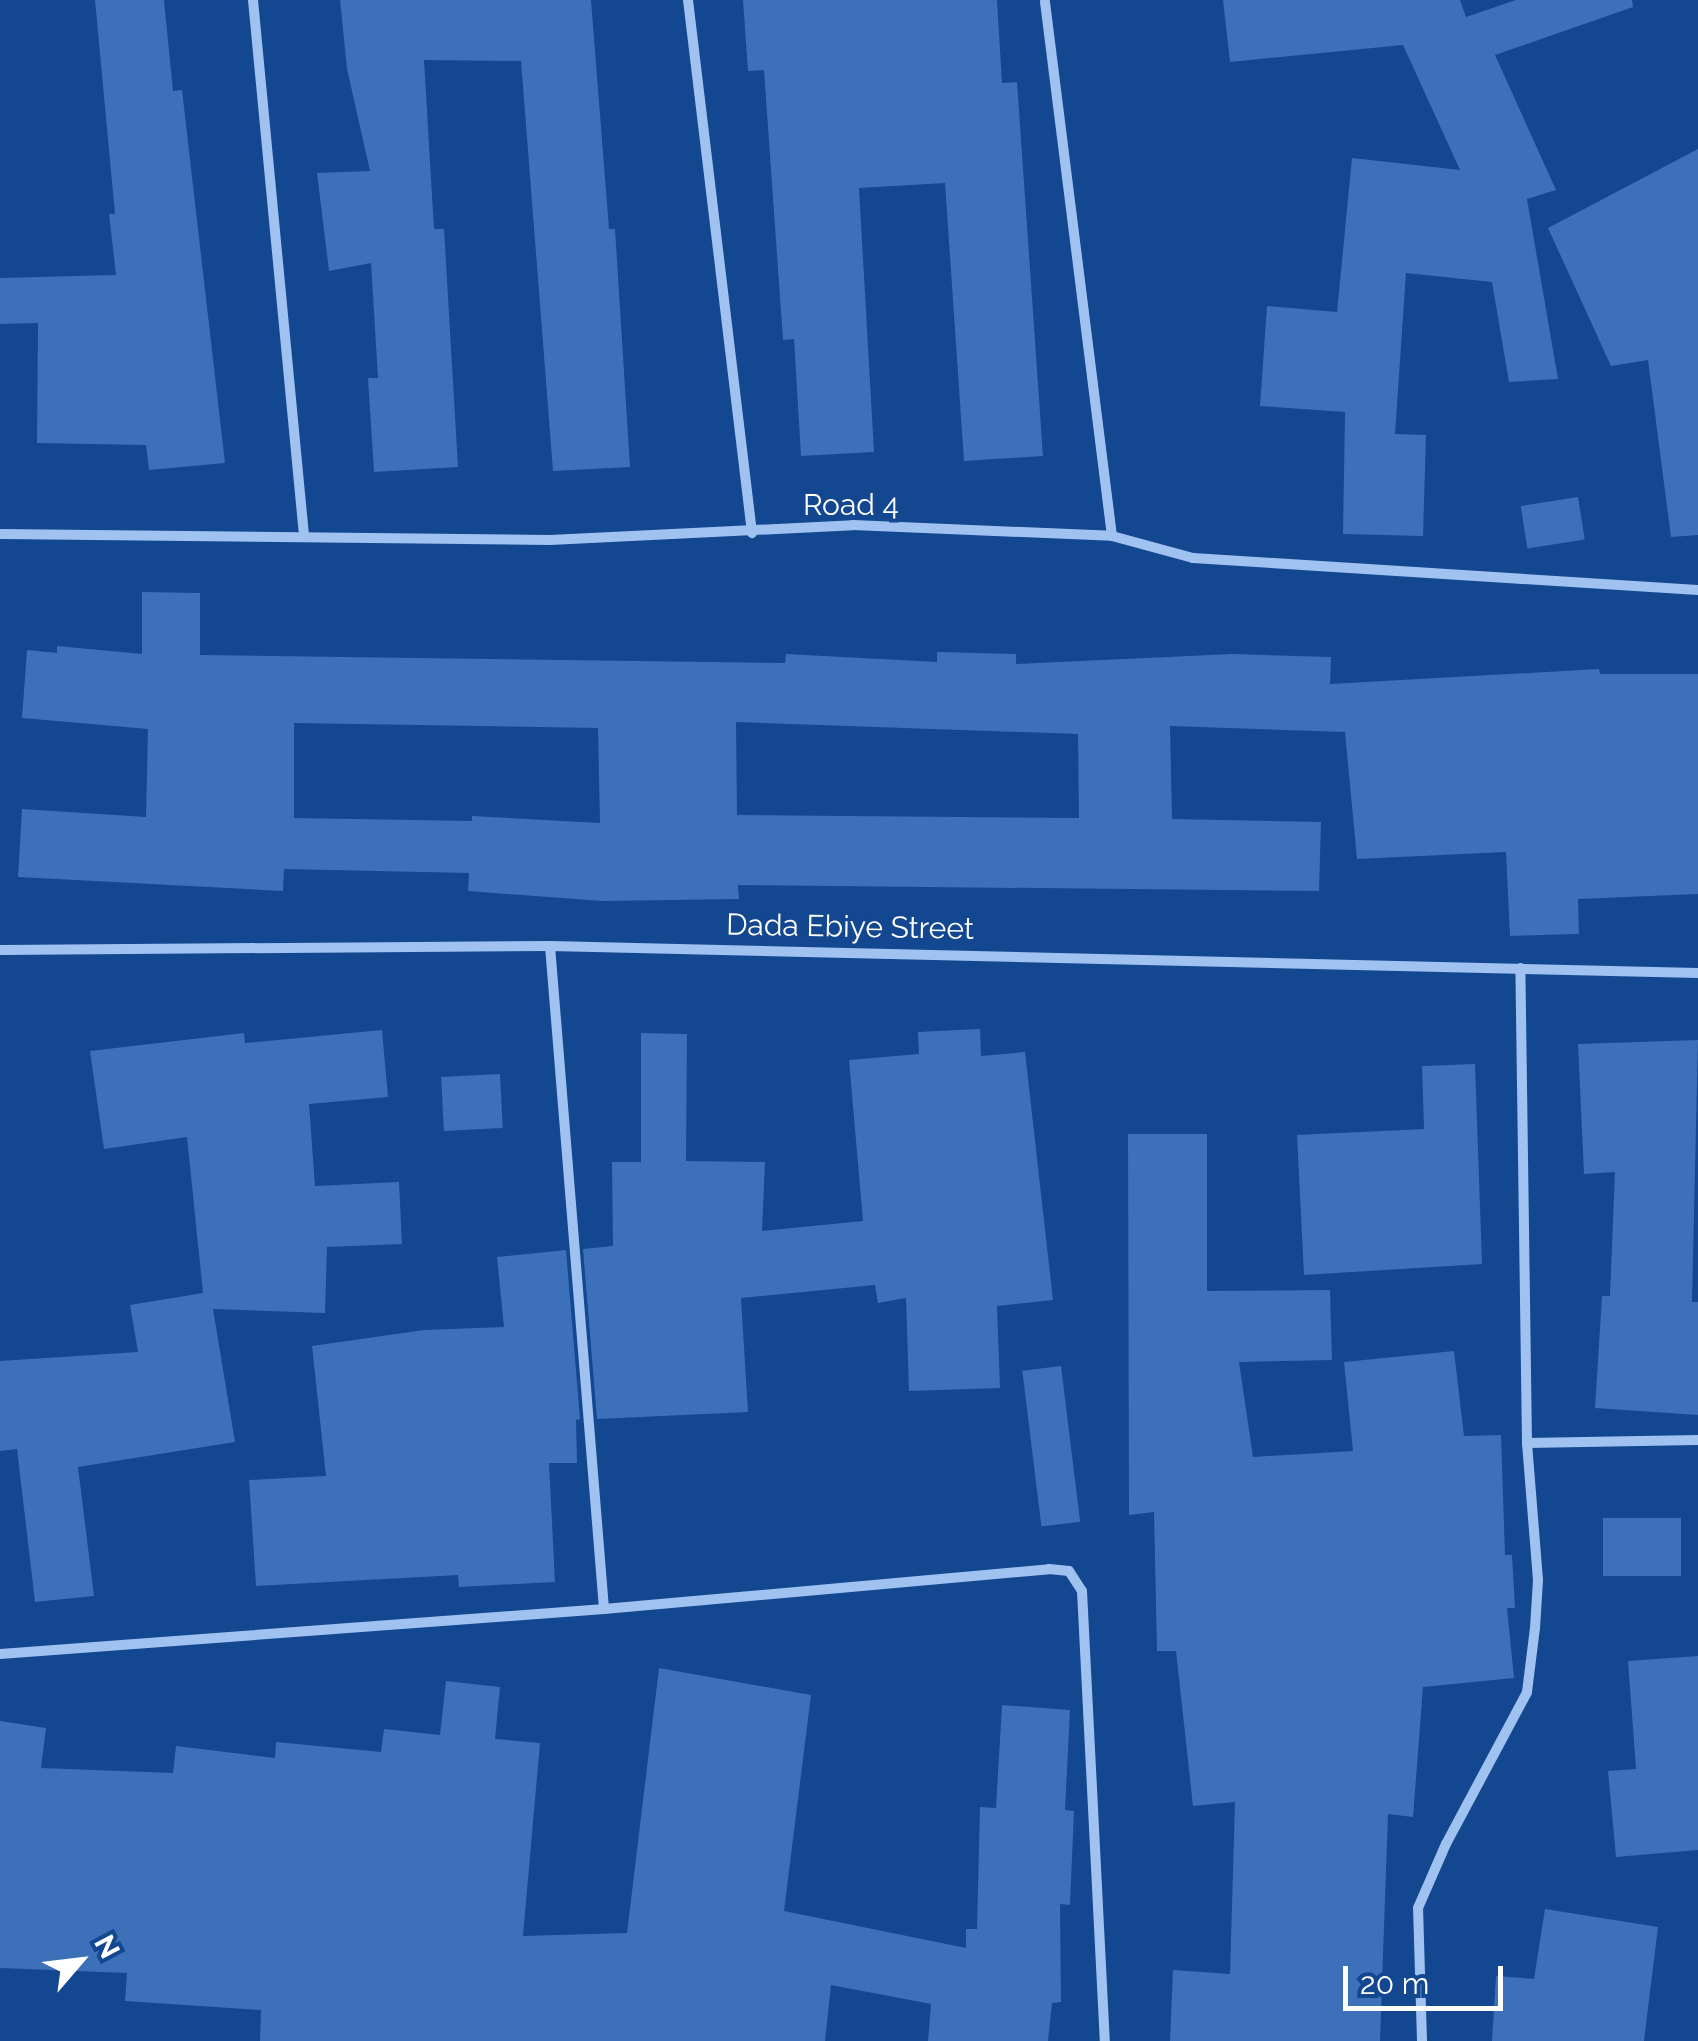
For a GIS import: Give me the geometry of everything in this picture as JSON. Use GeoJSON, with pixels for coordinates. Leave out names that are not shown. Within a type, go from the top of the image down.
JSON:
{"type":"FeatureCollection","features":[{"type":"Feature","properties":{"kind":"street"},"geometry":{"type":"LineString","coordinates":[[253,0],[304,536]]}},
{"type":"Feature","properties":{"kind":"street"},"geometry":{"type":"LineString","coordinates":[[688,0],[752,533]]}},
{"type":"Feature","properties":{"kind":"street"},"geometry":{"type":"LineString","coordinates":[[1045,2],[1112,536]]}},
{"type":"Feature","properties":{"kind":"street","name":"Road 4"},"geometry":{"type":"LineString","coordinates":[[0,534],[550,540],[752,533],[853,524],[1112,536],[1193,558],[1698,590]]}},
{"type":"Feature","properties":{"kind":"street"},"geometry":{"type":"LineString","coordinates":[[550,946],[604,1609]]}},
{"type":"Feature","properties":{"kind":"street","name":"Dada Ebiye Street"},"geometry":{"type":"LineString","coordinates":[[0,950],[550,946],[1698,973]]}},
{"type":"Feature","properties":{"kind":"street"},"geometry":{"type":"LineString","coordinates":[[1422,2041],[1418,1908],[1446,1844],[1527,1692],[1538,1580],[1528,1443],[1520,968]]}},
{"type":"Feature","properties":{"kind":"street"},"geometry":{"type":"LineString","coordinates":[[1528,1443],[1698,1440]]}},
{"type":"Feature","properties":{"kind":"street"},"geometry":{"type":"LineString","coordinates":[[0,1654],[604,1609],[1048,1569],[1069,1571],[1082,1591],[1105,2041]]}},
{"type":"Feature","properties":{"kind":"building"},"geometry":{"type":"Polygon","coordinates":[[[95,0],[164,0],[173,91],[182,90],[225,463],[149,470],[146,445],[37,443],[38,323],[0,324],[0,278],[116,275],[109,214],[115,214],[95,0]]]}},
{"type":"Feature","properties":{"kind":"building"},"geometry":{"type":"Polygon","coordinates":[[[340,0],[591,0],[609,229],[615,229],[630,467],[553,471],[521,61],[424,60],[434,229],[444,229],[458,467],[374,472],[368,378],[378,378],[371,263],[329,271],[317,173],[370,171],[347,69],[340,0]]]}},
{"type":"Feature","properties":{"kind":"building"},"geometry":{"type":"Polygon","coordinates":[[[743,0],[997,0],[1002,83],[1017,82],[1043,456],[964,461],[945,183],[859,188],[874,452],[801,456],[794,339],[783,340],[764,70],[748,71],[743,0]]]}},
{"type":"Feature","properties":{"kind":"building"},"geometry":{"type":"Polygon","coordinates":[[[1223,0],[1460,0],[1466,17],[1516,0],[1632,0],[1633,7],[1495,55],[1556,190],[1527,199],[1558,379],[1509,382],[1492,282],[1406,273],[1395,434],[1426,435],[1423,536],[1343,534],[1345,412],[1260,406],[1267,306],[1337,312],[1352,158],[1460,170],[1403,45],[1230,62],[1223,0]]]}},
{"type":"Feature","properties":{"kind":"building"},"geometry":{"type":"Polygon","coordinates":[[[1698,149],[1698,535],[1671,537],[1648,360],[1611,366],[1548,228],[1698,149]]]}},
{"type":"Feature","properties":{"kind":"building"},"geometry":{"type":"Polygon","coordinates":[[[1578,497],[1585,539],[1527,549],[1521,506],[1578,497]]]}},
{"type":"Feature","properties":{"kind":"building"},"geometry":{"type":"Polygon","coordinates":[[[142,592],[200,593],[200,655],[785,663],[786,654],[937,662],[937,652],[1016,654],[1016,664],[1232,654],[1331,657],[1330,684],[1599,669],[1600,674],[1698,674],[1698,894],[1578,899],[1579,934],[1510,936],[1506,852],[1357,859],[1345,732],[1170,726],[1172,819],[1321,822],[1319,891],[738,885],[739,899],[602,901],[468,891],[469,873],[284,869],[283,891],[18,877],[22,809],[146,817],[148,729],[22,718],[27,650],[57,653],[57,646],[142,654],[142,592]],[[736,722],[737,815],[1079,818],[1078,734],[736,722]],[[294,723],[294,818],[472,821],[472,816],[600,823],[598,728],[294,723]]]}},
{"type":"Feature","properties":{"kind":"building"},"geometry":{"type":"Polygon","coordinates":[[[980,1029],[981,1056],[1025,1052],[1053,1300],[997,1306],[1000,1388],[909,1391],[906,1298],[878,1303],[875,1285],[741,1298],[748,1412],[597,1419],[583,1249],[613,1246],[612,1162],[641,1162],[641,1033],[687,1034],[686,1161],[765,1162],[762,1231],[863,1221],[849,1060],[919,1054],[918,1032],[980,1029]]]}},
{"type":"Feature","properties":{"kind":"building"},"geometry":{"type":"Polygon","coordinates":[[[382,1030],[388,1097],[309,1104],[315,1186],[399,1182],[402,1244],[327,1247],[325,1313],[213,1309],[235,1442],[78,1467],[94,1596],[35,1602],[17,1449],[0,1451],[0,1361],[138,1352],[130,1305],[203,1293],[187,1137],[104,1149],[90,1051],[244,1033],[245,1043],[382,1030]]]}},
{"type":"Feature","properties":{"kind":"building"},"geometry":{"type":"Polygon","coordinates":[[[1698,1040],[1692,1302],[1698,1302],[1698,1415],[1595,1408],[1602,1296],[1610,1296],[1615,1172],[1584,1174],[1578,1044],[1698,1040]]]}},
{"type":"Feature","properties":{"kind":"building"},"geometry":{"type":"Polygon","coordinates":[[[1475,1064],[1482,1264],[1304,1275],[1297,1135],[1424,1129],[1422,1066],[1475,1064]]]}},
{"type":"Feature","properties":{"kind":"building"},"geometry":{"type":"Polygon","coordinates":[[[500,1074],[503,1128],[444,1131],[441,1077],[500,1074]]]}},
{"type":"Feature","properties":{"kind":"building"},"geometry":{"type":"Polygon","coordinates":[[[1128,1134],[1207,1134],[1207,1291],[1330,1290],[1332,1360],[1239,1362],[1253,1457],[1353,1451],[1344,1362],[1454,1351],[1464,1436],[1501,1435],[1505,1555],[1512,1555],[1515,1608],[1507,1608],[1514,1678],[1423,1687],[1413,1817],[1388,1814],[1380,2041],[1170,2041],[1173,1970],[1230,1974],[1235,1802],[1193,1806],[1176,1651],[1157,1651],[1154,1512],[1129,1515],[1128,1134]]]}},
{"type":"Feature","properties":{"kind":"building"},"geometry":{"type":"Polygon","coordinates":[[[566,1250],[580,1419],[576,1420],[577,1463],[549,1463],[555,1582],[459,1587],[458,1575],[256,1586],[249,1480],[326,1476],[312,1346],[424,1330],[504,1327],[497,1257],[566,1250]]]}},
{"type":"Feature","properties":{"kind":"building"},"geometry":{"type":"Polygon","coordinates":[[[1061,1366],[1080,1522],[1041,1527],[1022,1371],[1061,1366]]]}},
{"type":"Feature","properties":{"kind":"building"},"geometry":{"type":"Polygon","coordinates":[[[1603,1518],[1681,1518],[1681,1576],[1603,1576],[1603,1518]]]}},
{"type":"Feature","properties":{"kind":"building"},"geometry":{"type":"Polygon","coordinates":[[[1698,1656],[1698,1850],[1616,1857],[1608,1771],[1636,1769],[1628,1661],[1698,1656]]]}},
{"type":"Feature","properties":{"kind":"building"},"geometry":{"type":"Polygon","coordinates":[[[659,1668],[811,1695],[784,1911],[966,1948],[966,1929],[977,1929],[980,1807],[996,1808],[1002,1705],[1070,1710],[1065,1810],[1074,1811],[1070,1905],[1060,1904],[1061,2002],[1052,2003],[1048,2041],[928,2041],[931,2004],[831,1985],[825,2041],[260,2041],[261,2010],[125,2001],[127,1973],[0,1968],[0,1721],[46,1728],[41,1768],[173,1773],[176,1746],[275,1758],[276,1742],[381,1752],[384,1729],[440,1735],[446,1681],[500,1687],[495,1739],[540,1743],[523,1936],[627,1933],[659,1668]]]}},
{"type":"Feature","properties":{"kind":"building"},"geometry":{"type":"Polygon","coordinates":[[[1545,1909],[1658,1927],[1644,2041],[1492,2041],[1496,1976],[1534,1979],[1545,1909]]]}}]}
